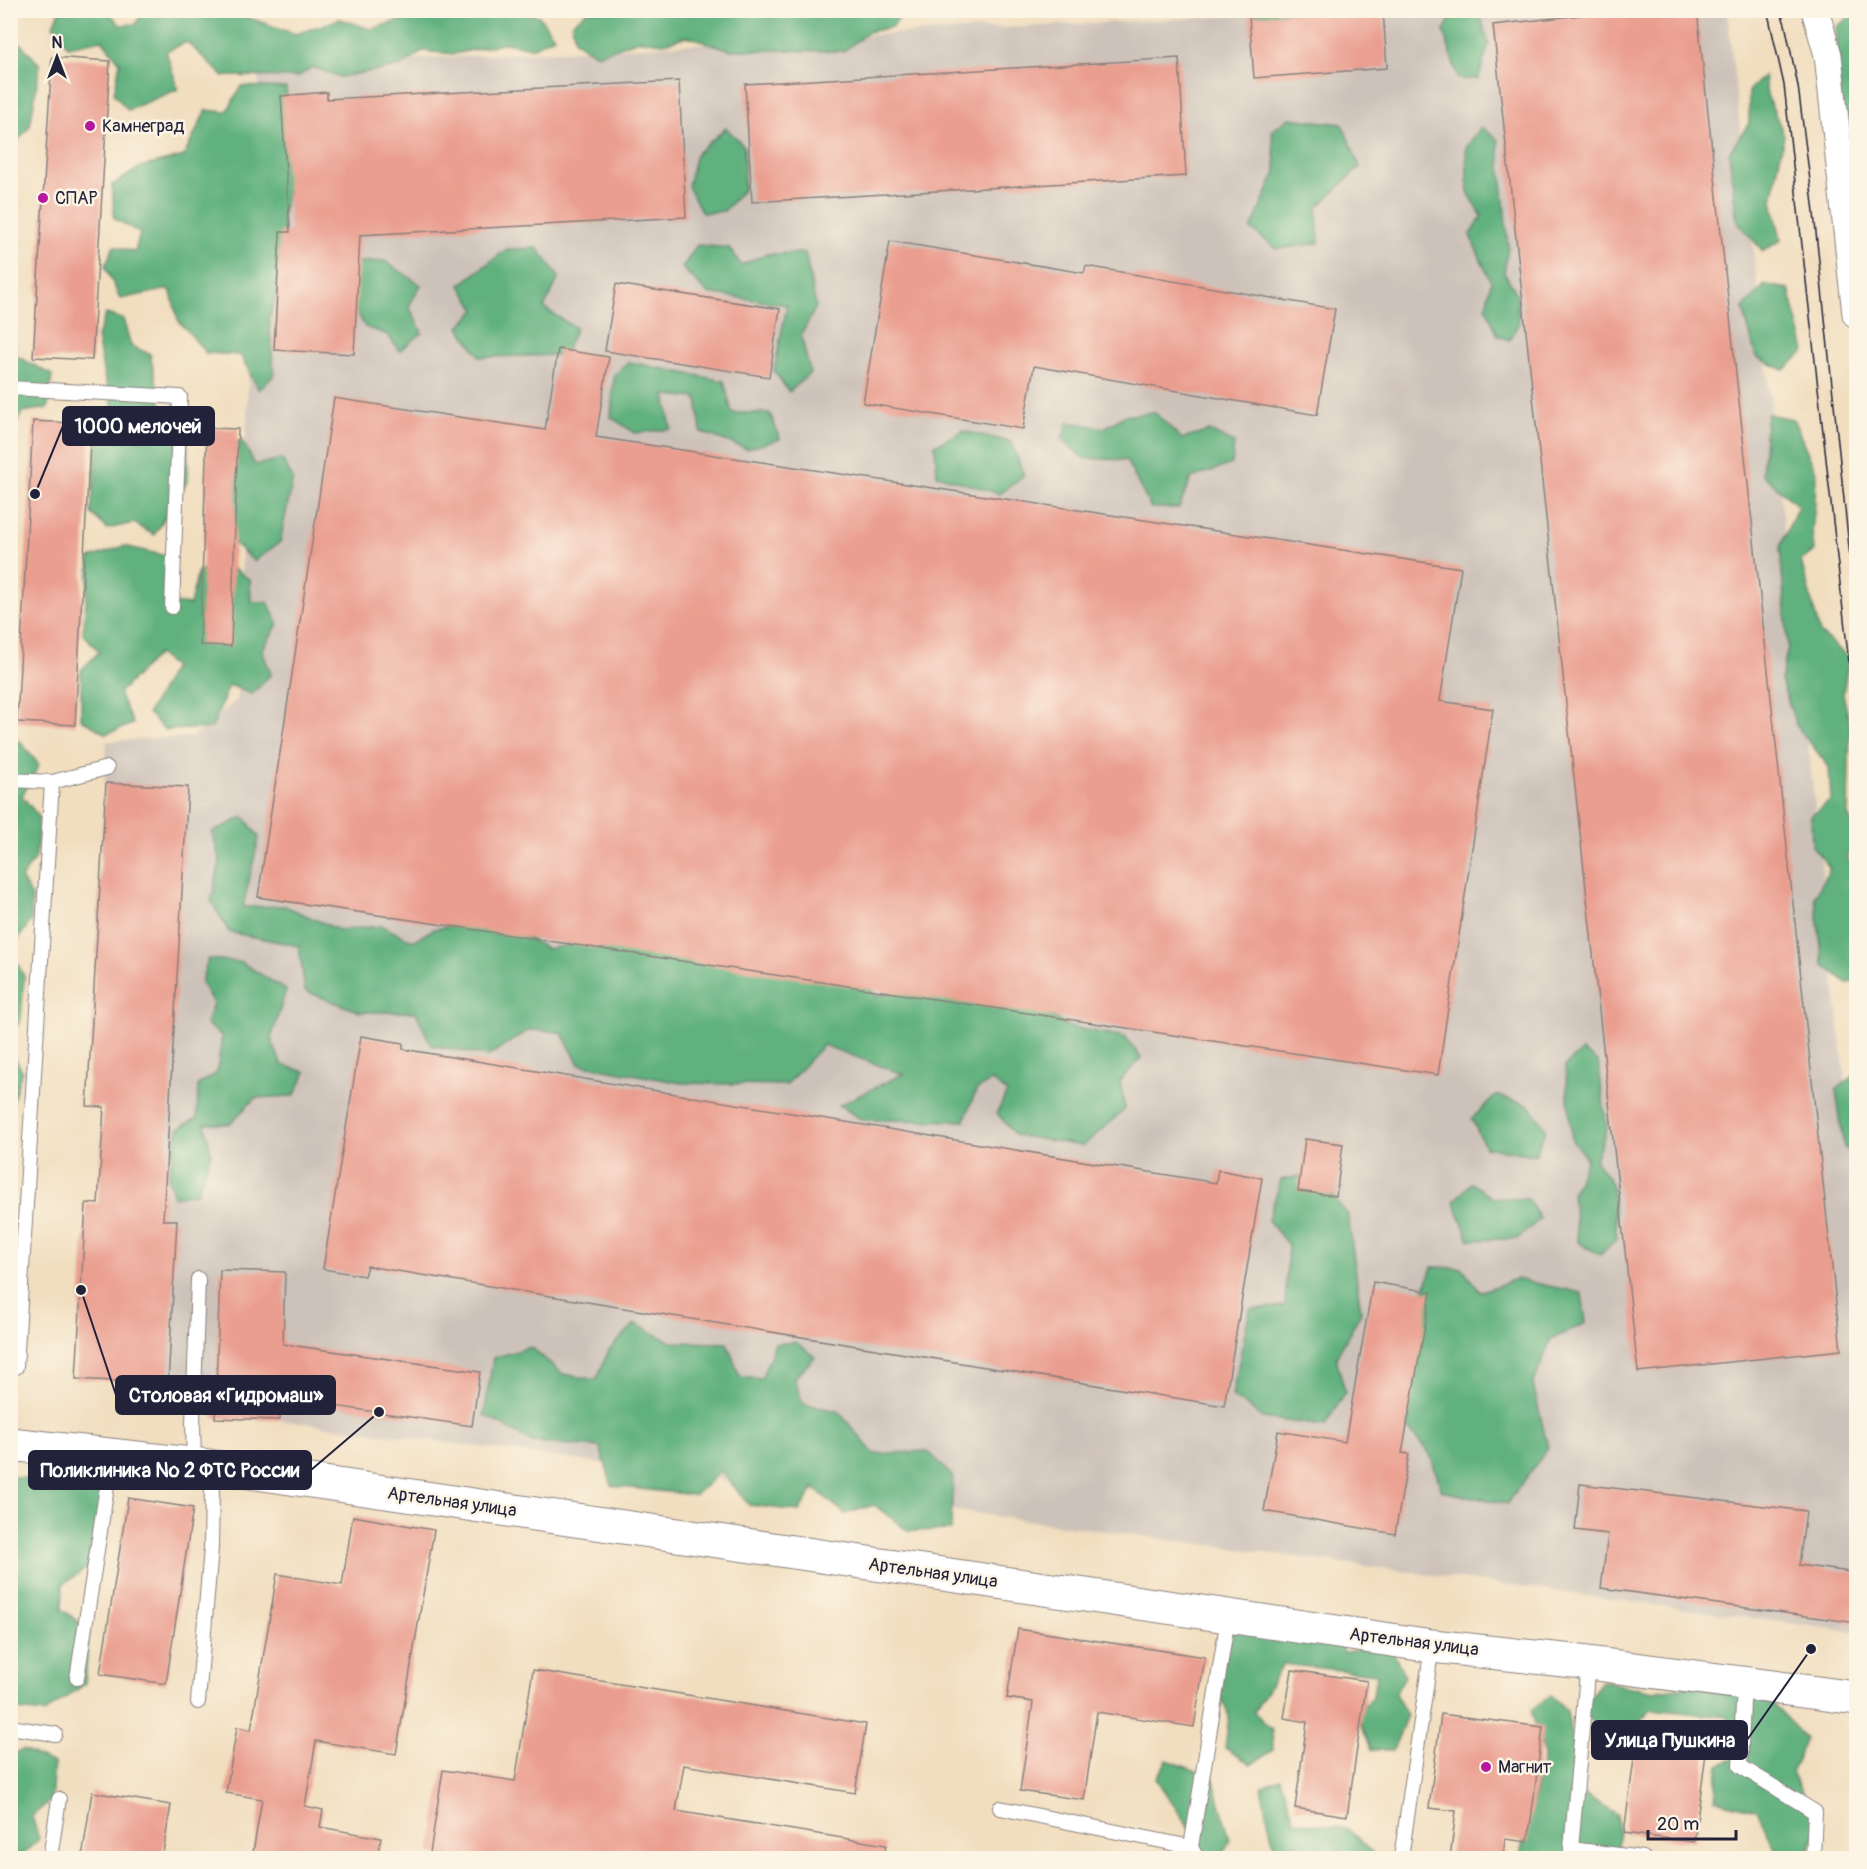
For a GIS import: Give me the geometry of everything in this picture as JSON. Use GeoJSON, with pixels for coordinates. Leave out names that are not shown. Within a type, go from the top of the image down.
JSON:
{"type":"FeatureCollection","features":[{"type":"Feature","properties":{"kind":"street"},"geometry":{"type":"LineString","coordinates":[[1815,10],[1828,55],[1857,314]]}},
{"type":"Feature","properties":{"kind":"street","name":"Артельная улица"},"geometry":{"type":"LineString","coordinates":[[10,1444],[202,1465],[1432,1646],[1588,1663],[1856,1698]]}},
{"type":"Feature","properties":{"kind":"lane"},"geometry":{"type":"LineString","coordinates":[[10,388],[180,397],[172,608]]}},
{"type":"Feature","properties":{"kind":"lane"},"geometry":{"type":"LineString","coordinates":[[10,780],[52,782],[106,768]]}},
{"type":"Feature","properties":{"kind":"lane"},"geometry":{"type":"LineString","coordinates":[[16,1367],[52,782]]}},
{"type":"Feature","properties":{"kind":"lane"},"geometry":{"type":"LineString","coordinates":[[198,1279],[193,1423],[202,1465],[212,1488],[211,1548],[198,1702]]}},
{"type":"Feature","properties":{"kind":"lane"},"geometry":{"type":"LineString","coordinates":[[77,1678],[112,1455]]}},
{"type":"Feature","properties":{"kind":"lane"},"geometry":{"type":"LineString","coordinates":[[1194,1853],[1228,1617]]}},
{"type":"Feature","properties":{"kind":"lane"},"geometry":{"type":"LineString","coordinates":[[1401,1858],[1432,1646]]}},
{"type":"Feature","properties":{"kind":"lane"},"geometry":{"type":"LineString","coordinates":[[1588,1663],[1570,1854],[1643,1858]]}},
{"type":"Feature","properties":{"kind":"lane"},"geometry":{"type":"LineString","coordinates":[[1744,1683],[1740,1766],[1815,1812],[1812,1858]]}},
{"type":"Feature","properties":{"kind":"lane"},"geometry":{"type":"LineString","coordinates":[[10,1727],[55,1734]]}},
{"type":"Feature","properties":{"kind":"lane"},"geometry":{"type":"LineString","coordinates":[[50,1858],[59,1799]]}},
{"type":"Feature","properties":{"kind":"lane"},"geometry":{"type":"LineString","coordinates":[[1000,1808],[1194,1853]]}},
{"type":"Feature","properties":{"kind":"lane"},"geometry":{"type":"LineString","coordinates":[[1181,1858],[1194,1853]]}},
{"type":"Feature","properties":{"kind":"shaded area"},"geometry":{"type":"Polygon","coordinates":[[[1326,11],[1727,11],[1856,1179],[1856,1632],[280,1420],[215,1418],[168,1384],[76,1379],[86,1203],[98,1203],[103,1108],[87,1106],[107,741],[192,737],[237,700],[259,67],[1326,11]]]}},
{"type":"Feature","properties":{"kind":"green space"},"geometry":{"type":"Polygon","coordinates":[[[511,10],[539,16],[554,37],[532,48],[505,43],[454,54],[423,51],[402,66],[340,77],[312,67],[298,77],[223,76],[187,42],[166,51],[178,89],[128,110],[114,94],[120,62],[102,40],[68,47],[53,25],[60,11],[108,11],[120,25],[136,24],[143,11],[195,11],[203,15],[232,12],[296,34],[340,19],[371,29],[431,11],[461,19],[511,10]]]}},
{"type":"Feature","properties":{"kind":"green space"},"geometry":{"type":"Polygon","coordinates":[[[650,10],[669,15],[677,10],[905,11],[892,27],[868,32],[844,51],[731,50],[687,36],[664,43],[639,40],[597,55],[575,41],[572,23],[588,11],[650,10]]]}},
{"type":"Feature","properties":{"kind":"green space"},"geometry":{"type":"Polygon","coordinates":[[[1234,11],[1334,11],[1321,21],[1234,11]]]}},
{"type":"Feature","properties":{"kind":"green space"},"geometry":{"type":"Polygon","coordinates":[[[1454,11],[1479,11],[1489,44],[1478,79],[1458,79],[1444,31],[1454,11]]]}},
{"type":"Feature","properties":{"kind":"green space"},"geometry":{"type":"Polygon","coordinates":[[[1856,13],[1856,235],[1850,196],[1853,153],[1842,124],[1836,27],[1856,13]]]}},
{"type":"Feature","properties":{"kind":"green space"},"geometry":{"type":"Polygon","coordinates":[[[10,32],[40,65],[30,126],[11,149],[10,32]]]}},
{"type":"Feature","properties":{"kind":"green space"},"geometry":{"type":"Polygon","coordinates":[[[1764,75],[1767,95],[1784,135],[1772,201],[1781,240],[1763,251],[1737,222],[1729,153],[1749,123],[1749,90],[1764,75]]]}},
{"type":"Feature","properties":{"kind":"green space"},"geometry":{"type":"Polygon","coordinates":[[[241,86],[286,88],[290,179],[282,217],[288,254],[269,319],[274,375],[259,390],[240,355],[206,353],[178,320],[170,289],[120,299],[105,266],[114,246],[135,252],[140,233],[114,218],[112,185],[141,167],[184,156],[206,110],[227,112],[241,86]]]}},
{"type":"Feature","properties":{"kind":"green space"},"geometry":{"type":"Polygon","coordinates":[[[1289,118],[1342,124],[1360,167],[1317,208],[1319,243],[1277,249],[1251,229],[1276,172],[1272,131],[1289,118]]]}},
{"type":"Feature","properties":{"kind":"green space"},"geometry":{"type":"Polygon","coordinates":[[[1481,127],[1498,140],[1508,247],[1504,273],[1516,292],[1519,322],[1510,340],[1498,336],[1486,307],[1491,282],[1470,235],[1482,216],[1468,192],[1466,148],[1481,127]]]}},
{"type":"Feature","properties":{"kind":"green space"},"geometry":{"type":"Polygon","coordinates":[[[726,128],[744,146],[744,189],[724,211],[702,213],[688,186],[696,154],[726,128]]]}},
{"type":"Feature","properties":{"kind":"green space"},"geometry":{"type":"Polygon","coordinates":[[[11,221],[20,249],[10,259],[11,221]]]}},
{"type":"Feature","properties":{"kind":"green space"},"geometry":{"type":"Polygon","coordinates":[[[697,245],[729,248],[741,265],[766,254],[805,253],[816,307],[801,335],[810,373],[789,392],[774,371],[787,305],[707,293],[682,268],[697,245]]]}},
{"type":"Feature","properties":{"kind":"green space"},"geometry":{"type":"Polygon","coordinates":[[[537,248],[559,277],[544,308],[576,328],[564,355],[480,357],[459,327],[476,310],[460,285],[507,249],[537,248]]]}},
{"type":"Feature","properties":{"kind":"green space"},"geometry":{"type":"Polygon","coordinates":[[[385,261],[421,285],[409,306],[422,333],[399,351],[388,335],[365,327],[341,283],[349,263],[385,261]]]}},
{"type":"Feature","properties":{"kind":"green space"},"geometry":{"type":"Polygon","coordinates":[[[1765,285],[1789,289],[1805,351],[1784,370],[1756,357],[1743,308],[1765,285]]]}},
{"type":"Feature","properties":{"kind":"green space"},"geometry":{"type":"Polygon","coordinates":[[[11,311],[14,316],[15,355],[52,375],[48,408],[22,412],[11,436],[11,311]]]}},
{"type":"Feature","properties":{"kind":"green space"},"geometry":{"type":"Polygon","coordinates":[[[106,314],[123,319],[131,346],[150,354],[162,409],[187,424],[188,480],[154,535],[134,523],[107,529],[91,513],[99,420],[113,405],[104,375],[97,337],[106,314]]]}},
{"type":"Feature","properties":{"kind":"green space"},"geometry":{"type":"Polygon","coordinates":[[[629,362],[724,381],[732,413],[770,413],[780,439],[747,449],[701,432],[697,398],[665,395],[671,429],[635,433],[611,417],[614,375],[629,362]]]}},
{"type":"Feature","properties":{"kind":"green space"},"geometry":{"type":"Polygon","coordinates":[[[1154,412],[1182,439],[1210,431],[1234,443],[1232,464],[1191,478],[1179,508],[1151,508],[1126,460],[1084,458],[1062,440],[1068,422],[1105,428],[1124,416],[1154,412]]]}},
{"type":"Feature","properties":{"kind":"green space"},"geometry":{"type":"Polygon","coordinates":[[[1767,414],[1793,419],[1816,472],[1812,531],[1814,551],[1801,561],[1820,633],[1849,658],[1843,694],[1850,725],[1848,815],[1856,831],[1856,843],[1847,855],[1856,879],[1856,981],[1847,983],[1823,964],[1815,897],[1830,868],[1812,846],[1811,816],[1831,800],[1829,767],[1796,725],[1781,680],[1788,647],[1780,547],[1798,506],[1762,474],[1767,414]]]}},
{"type":"Feature","properties":{"kind":"green space"},"geometry":{"type":"Polygon","coordinates":[[[963,431],[1011,442],[1024,475],[1000,494],[937,475],[935,445],[963,431]]]}},
{"type":"Feature","properties":{"kind":"green space"},"geometry":{"type":"Polygon","coordinates":[[[242,440],[255,465],[282,459],[293,479],[280,542],[254,561],[221,532],[224,450],[242,440]]]}},
{"type":"Feature","properties":{"kind":"green space"},"geometry":{"type":"Polygon","coordinates":[[[124,546],[167,556],[165,602],[190,605],[198,571],[224,562],[250,580],[251,602],[268,602],[278,624],[262,650],[271,674],[252,694],[229,685],[212,728],[165,730],[148,713],[174,667],[158,654],[119,693],[133,724],[106,734],[81,719],[81,670],[99,652],[83,633],[90,558],[124,546]]]}},
{"type":"Feature","properties":{"kind":"green space"},"geometry":{"type":"Polygon","coordinates":[[[11,741],[20,741],[39,765],[22,796],[39,817],[36,857],[21,878],[32,897],[31,921],[11,949],[11,741]]]}},
{"type":"Feature","properties":{"kind":"green space"},"geometry":{"type":"Polygon","coordinates":[[[244,817],[259,837],[243,907],[285,906],[339,930],[382,926],[413,941],[434,929],[491,919],[548,949],[613,936],[851,969],[876,996],[925,985],[1023,999],[1067,1026],[1125,1037],[1141,1058],[1120,1081],[1125,1109],[1083,1146],[1015,1135],[997,1113],[1007,1092],[991,1080],[976,1091],[964,1121],[862,1120],[839,1105],[903,1074],[823,1045],[786,1085],[681,1083],[579,1064],[561,1032],[529,1030],[488,1056],[431,1045],[416,1012],[360,1012],[305,991],[299,946],[229,932],[211,901],[220,861],[212,832],[244,817]]]}},
{"type":"Feature","properties":{"kind":"green space"},"geometry":{"type":"Polygon","coordinates":[[[11,950],[24,977],[21,1019],[11,1036],[11,950]]]}},
{"type":"Feature","properties":{"kind":"green space"},"geometry":{"type":"Polygon","coordinates":[[[208,959],[241,962],[286,990],[271,1039],[282,1065],[306,1072],[294,1096],[255,1098],[230,1124],[205,1124],[211,1153],[197,1193],[174,1197],[168,1178],[178,1129],[197,1118],[198,1085],[217,1073],[222,1036],[206,1024],[213,1003],[201,982],[208,959]]]}},
{"type":"Feature","properties":{"kind":"green space"},"geometry":{"type":"Polygon","coordinates":[[[10,1051],[22,1071],[11,1106],[10,1051]]]}},
{"type":"Feature","properties":{"kind":"green space"},"geometry":{"type":"Polygon","coordinates":[[[1582,1051],[1598,1062],[1607,1129],[1595,1159],[1612,1184],[1617,1238],[1600,1255],[1578,1242],[1572,1194],[1587,1159],[1572,1140],[1565,1066],[1582,1051]]]}},
{"type":"Feature","properties":{"kind":"green space"},"geometry":{"type":"Polygon","coordinates":[[[1856,1074],[1856,1158],[1844,1147],[1836,1090],[1856,1074]]]}},
{"type":"Feature","properties":{"kind":"green space"},"geometry":{"type":"Polygon","coordinates":[[[1495,1095],[1530,1106],[1546,1129],[1535,1155],[1485,1147],[1472,1119],[1495,1095]]]}},
{"type":"Feature","properties":{"kind":"green space"},"geometry":{"type":"Polygon","coordinates":[[[1314,1173],[1348,1215],[1361,1312],[1336,1358],[1345,1392],[1325,1426],[1263,1418],[1232,1396],[1250,1309],[1285,1306],[1288,1245],[1268,1220],[1281,1180],[1314,1173]]]}},
{"type":"Feature","properties":{"kind":"green space"},"geometry":{"type":"Polygon","coordinates":[[[1472,1183],[1493,1198],[1528,1199],[1540,1219],[1517,1239],[1469,1240],[1454,1201],[1472,1183]]]}},
{"type":"Feature","properties":{"kind":"green space"},"geometry":{"type":"Polygon","coordinates":[[[1432,1267],[1462,1268],[1480,1292],[1516,1279],[1582,1293],[1586,1323],[1551,1339],[1533,1385],[1548,1448],[1507,1504],[1442,1491],[1430,1454],[1394,1413],[1412,1327],[1432,1267]]]}},
{"type":"Feature","properties":{"kind":"green space"},"geometry":{"type":"Polygon","coordinates":[[[635,1324],[671,1342],[727,1343],[740,1377],[761,1379],[775,1344],[796,1342],[815,1357],[794,1378],[803,1404],[838,1411],[874,1454],[928,1451],[953,1477],[951,1530],[908,1531],[874,1505],[845,1514],[814,1488],[799,1511],[749,1505],[721,1471],[695,1495],[612,1486],[600,1447],[532,1442],[484,1415],[493,1358],[531,1347],[563,1374],[596,1380],[609,1350],[635,1324]]]}},
{"type":"Feature","properties":{"kind":"green space"},"geometry":{"type":"Polygon","coordinates":[[[75,1468],[113,1502],[97,1561],[63,1584],[62,1609],[89,1630],[85,1684],[44,1713],[11,1709],[11,1476],[29,1479],[75,1468]]]}},
{"type":"Feature","properties":{"kind":"green space"},"geometry":{"type":"Polygon","coordinates":[[[1316,1621],[1330,1624],[1344,1653],[1369,1646],[1392,1650],[1405,1676],[1395,1694],[1407,1715],[1393,1750],[1372,1750],[1356,1712],[1373,1697],[1376,1674],[1283,1664],[1254,1712],[1272,1730],[1273,1750],[1251,1764],[1225,1748],[1229,1716],[1213,1679],[1230,1633],[1244,1630],[1279,1642],[1316,1621]]]}},
{"type":"Feature","properties":{"kind":"green space"},"geometry":{"type":"Polygon","coordinates":[[[1602,1681],[1653,1692],[1709,1683],[1758,1689],[1806,1739],[1791,1773],[1821,1824],[1805,1858],[1786,1858],[1778,1855],[1756,1810],[1715,1800],[1719,1765],[1750,1752],[1727,1717],[1651,1709],[1636,1725],[1605,1742],[1582,1707],[1602,1681]]]}},
{"type":"Feature","properties":{"kind":"green space"},"geometry":{"type":"Polygon","coordinates":[[[1551,1695],[1567,1711],[1581,1793],[1617,1814],[1620,1858],[1520,1858],[1544,1756],[1531,1710],[1551,1695]]]}},
{"type":"Feature","properties":{"kind":"green space"},"geometry":{"type":"Polygon","coordinates":[[[23,1750],[54,1764],[51,1800],[32,1816],[39,1839],[19,1858],[11,1858],[11,1754],[23,1750]]]}},
{"type":"Feature","properties":{"kind":"green space"},"geometry":{"type":"Polygon","coordinates":[[[1167,1760],[1213,1777],[1230,1840],[1221,1858],[1180,1858],[1192,1832],[1156,1779],[1167,1760]]]}},
{"type":"Feature","properties":{"kind":"green space"},"geometry":{"type":"Polygon","coordinates":[[[1280,1778],[1295,1821],[1348,1829],[1378,1858],[1292,1858],[1274,1847],[1261,1787],[1280,1778]]]}},
{"type":"Feature","properties":{"kind":"building"},"geometry":{"type":"Polygon","coordinates":[[[1326,10],[1383,10],[1387,68],[1254,78],[1249,16],[1326,10]]]}},
{"type":"Feature","properties":{"kind":"building"},"geometry":{"type":"Polygon","coordinates":[[[1626,10],[1697,10],[1841,1350],[1638,1372],[1493,25],[1626,10]]]}},
{"type":"Feature","properties":{"kind":"building"},"geometry":{"type":"Polygon","coordinates":[[[52,57],[110,61],[92,360],[33,357],[52,57]]]}},
{"type":"Feature","properties":{"kind":"building"},"geometry":{"type":"Polygon","coordinates":[[[1179,58],[1186,176],[752,202],[745,84],[1179,58]]]}},
{"type":"Feature","properties":{"kind":"building"},"geometry":{"type":"Polygon","coordinates":[[[679,81],[686,217],[360,235],[354,354],[274,350],[280,232],[290,232],[281,96],[327,92],[327,99],[679,81]]]}},
{"type":"Feature","properties":{"kind":"building"},"geometry":{"type":"Polygon","coordinates":[[[890,241],[1084,273],[1086,266],[1335,309],[1317,415],[1034,366],[1023,429],[863,403],[890,241]]]}},
{"type":"Feature","properties":{"kind":"building"},"geometry":{"type":"Polygon","coordinates":[[[616,284],[780,309],[769,377],[605,351],[616,284]]]}},
{"type":"Feature","properties":{"kind":"building"},"geometry":{"type":"Polygon","coordinates":[[[558,349],[609,357],[596,437],[1461,568],[1440,701],[1493,709],[1438,1075],[258,897],[334,398],[545,430],[558,349]]]}},
{"type":"Feature","properties":{"kind":"building"},"geometry":{"type":"Polygon","coordinates":[[[33,421],[91,424],[75,725],[17,722],[33,421]]]}},
{"type":"Feature","properties":{"kind":"building"},"geometry":{"type":"Polygon","coordinates":[[[207,428],[238,429],[231,646],[200,645],[207,428]]]}},
{"type":"Feature","properties":{"kind":"building"},"geometry":{"type":"Polygon","coordinates":[[[106,783],[188,787],[163,1220],[177,1220],[168,1384],[76,1379],[86,1203],[98,1204],[104,1107],[87,1106],[106,783]]]}},
{"type":"Feature","properties":{"kind":"building"},"geometry":{"type":"Polygon","coordinates":[[[361,1036],[403,1043],[403,1049],[1216,1183],[1218,1170],[1262,1178],[1224,1406],[367,1266],[364,1276],[323,1269],[361,1036]]]}},
{"type":"Feature","properties":{"kind":"building"},"geometry":{"type":"Polygon","coordinates":[[[1305,1139],[1343,1144],[1336,1196],[1298,1191],[1305,1139]]]}},
{"type":"Feature","properties":{"kind":"building"},"geometry":{"type":"Polygon","coordinates":[[[220,1270],[285,1272],[283,1344],[480,1372],[472,1426],[280,1398],[280,1420],[215,1418],[220,1270]]]}},
{"type":"Feature","properties":{"kind":"building"},"geometry":{"type":"Polygon","coordinates":[[[1373,1282],[1431,1292],[1402,1453],[1409,1454],[1395,1534],[1264,1511],[1278,1431],[1345,1442],[1373,1282]]]}},
{"type":"Feature","properties":{"kind":"building"},"geometry":{"type":"Polygon","coordinates":[[[1580,1484],[1806,1511],[1799,1565],[1857,1573],[1857,1623],[1601,1588],[1608,1534],[1575,1530],[1580,1484]]]}},
{"type":"Feature","properties":{"kind":"building"},"geometry":{"type":"Polygon","coordinates":[[[128,1498],[193,1508],[166,1684],[100,1674],[128,1498]]]}},
{"type":"Feature","properties":{"kind":"building"},"geometry":{"type":"Polygon","coordinates":[[[353,1516],[434,1530],[396,1754],[316,1741],[305,1806],[323,1810],[320,1827],[381,1838],[377,1858],[324,1858],[296,1854],[295,1858],[252,1858],[262,1799],[226,1793],[237,1727],[251,1730],[277,1574],[342,1585],[353,1516]]]}},
{"type":"Feature","properties":{"kind":"building"},"geometry":{"type":"Polygon","coordinates":[[[1018,1629],[1205,1657],[1194,1727],[1097,1712],[1084,1800],[1020,1791],[1033,1702],[1007,1698],[1018,1629]]]}},
{"type":"Feature","properties":{"kind":"building"},"geometry":{"type":"Polygon","coordinates":[[[533,1670],[866,1724],[855,1793],[684,1765],[676,1811],[886,1845],[884,1858],[467,1858],[430,1853],[443,1770],[515,1781],[533,1670]]]}},
{"type":"Feature","properties":{"kind":"building"},"geometry":{"type":"Polygon","coordinates":[[[1292,1670],[1367,1681],[1347,1816],[1295,1808],[1307,1722],[1284,1718],[1292,1670]]]}},
{"type":"Feature","properties":{"kind":"building"},"geometry":{"type":"Polygon","coordinates":[[[1441,1714],[1543,1727],[1528,1842],[1505,1839],[1503,1858],[1450,1858],[1456,1811],[1429,1808],[1441,1714]]]}},
{"type":"Feature","properties":{"kind":"building"},"geometry":{"type":"Polygon","coordinates":[[[1637,1737],[1707,1746],[1694,1842],[1624,1833],[1637,1737]]]}},
{"type":"Feature","properties":{"kind":"building"},"geometry":{"type":"Polygon","coordinates":[[[92,1792],[171,1805],[162,1858],[82,1858],[92,1792]]]}},
{"type":"Feature","properties":{"kind":"tram line"},"geometry":{"type":"LineString","coordinates":[[1765,10],[1769,18],[1784,85],[1856,726]]}},
{"type":"Feature","properties":{"kind":"tram line"},"geometry":{"type":"LineString","coordinates":[[1780,10],[1798,86],[1813,204],[1856,614]]}},
{"type":"Feature","properties":{"kind":"place","name":"Камнеград"},"geometry":{"type":"Point","coordinates":[90,126]}},
{"type":"Feature","properties":{"kind":"place","name":"СПАР"},"geometry":{"type":"Point","coordinates":[43,198]}},
{"type":"Feature","properties":{"kind":"place","name":"1000 мелочей"},"geometry":{"type":"Point","coordinates":[35,494]}},
{"type":"Feature","properties":{"kind":"place","name":"Столовая «Гидромаш»"},"geometry":{"type":"Point","coordinates":[81,1290]}},
{"type":"Feature","properties":{"kind":"place","name":"Поликлиника № 2 ФТС России"},"geometry":{"type":"Point","coordinates":[379,1412]}},
{"type":"Feature","properties":{"kind":"place","name":"Улица Пушкина"},"geometry":{"type":"Point","coordinates":[1811,1649]}},
{"type":"Feature","properties":{"kind":"place","name":"Магнит"},"geometry":{"type":"Point","coordinates":[1486,1767]}}]}
